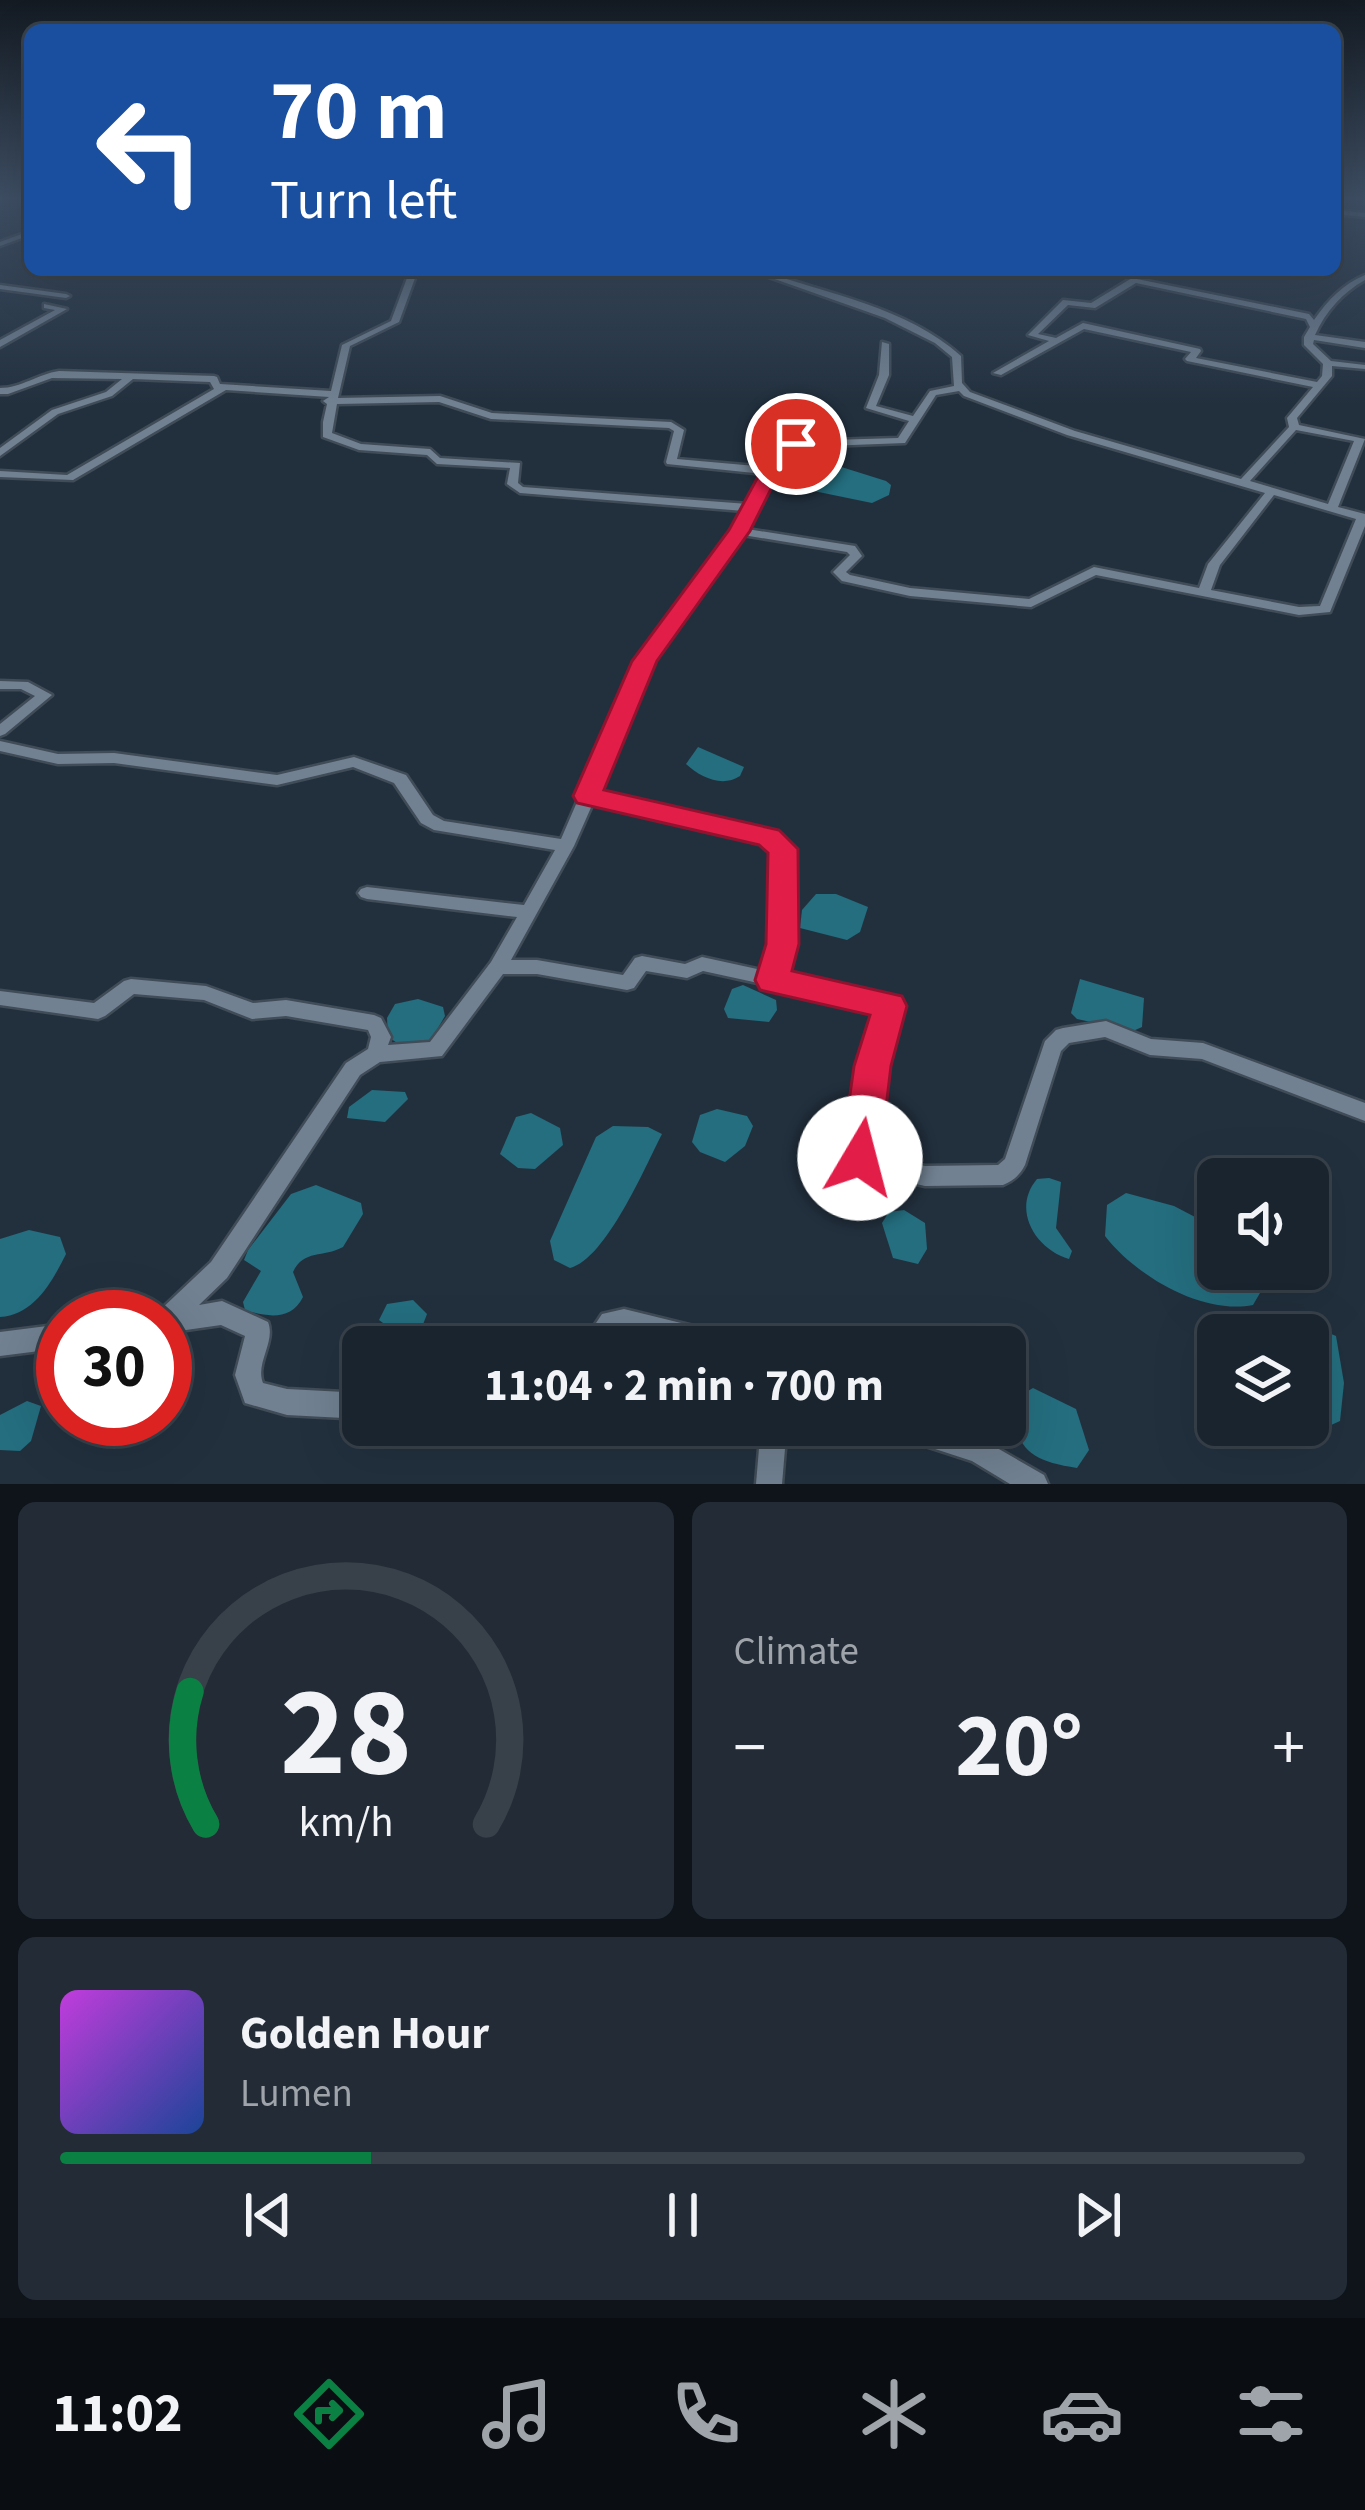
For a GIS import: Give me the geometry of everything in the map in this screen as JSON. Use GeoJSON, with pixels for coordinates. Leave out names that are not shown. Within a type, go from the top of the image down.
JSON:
{"type":"FeatureCollection","features":[{"type":"Feature","properties":{"kind":"street"},"geometry":{"type":"LineString","coordinates":[[412,276],[395,322],[348,341],[342,373],[329,397],[327,435],[359,447],[430,452],[437,461],[516,465],[512,484],[520,490],[749,508]]}},
{"type":"Feature","properties":{"kind":"street"},"geometry":{"type":"LineString","coordinates":[[192,1296],[219,1270],[342,1081],[376,1054],[435,1050],[498,967],[566,846],[645,661],[740,531],[770,471],[796,444],[896,442],[949,389],[957,356],[946,347],[889,319],[770,276]]}},
{"type":"Feature","properties":{"kind":"street"},"geometry":{"type":"LineString","coordinates":[[1364,367],[1328,363],[1311,351],[1309,337],[1313,325],[1352,282],[1365,277]]}},
{"type":"Feature","properties":{"kind":"street"},"geometry":{"type":"LineString","coordinates":[[1059,341],[1033,335],[1066,302],[1092,306],[1135,280],[1309,316],[1313,325]]}},
{"type":"Feature","properties":{"kind":"street"},"geometry":{"type":"LineString","coordinates":[[0,287],[66,296]]}},
{"type":"Feature","properties":{"kind":"street"},"geometry":{"type":"LineString","coordinates":[[0,344],[63,309],[47,306]]}},
{"type":"Feature","properties":{"kind":"street"},"geometry":{"type":"LineString","coordinates":[[998,373],[1083,326],[1197,352],[1190,358],[1316,385]]}},
{"type":"Feature","properties":{"kind":"street"},"geometry":{"type":"LineString","coordinates":[[1309,337],[1365,348],[1365,382]]}},
{"type":"Feature","properties":{"kind":"street"},"geometry":{"type":"LineString","coordinates":[[885,344],[884,375],[871,408],[914,419]]}},
{"type":"Feature","properties":{"kind":"street"},"geometry":{"type":"LineString","coordinates":[[1294,427],[1292,418],[1327,376],[1328,363]]}},
{"type":"Feature","properties":{"kind":"street"},"geometry":{"type":"LineString","coordinates":[[0,392],[19,391],[49,374],[214,379],[213,386],[223,388],[329,397],[440,399],[491,416],[675,425],[671,462],[770,471]]}},
{"type":"Feature","properties":{"kind":"street"},"geometry":{"type":"LineString","coordinates":[[0,454],[56,412],[109,394],[130,377]]}},
{"type":"Feature","properties":{"kind":"street"},"geometry":{"type":"LineString","coordinates":[[0,474],[69,478],[223,388]]}},
{"type":"Feature","properties":{"kind":"street"},"geometry":{"type":"LineString","coordinates":[[740,531],[851,549],[856,556],[839,572],[846,578],[948,597],[1030,603],[1094,571],[1299,611],[1324,609],[1364,518],[1071,433],[949,389]]}},
{"type":"Feature","properties":{"kind":"street"},"geometry":{"type":"LineString","coordinates":[[1242,484],[1294,427]]}},
{"type":"Feature","properties":{"kind":"street"},"geometry":{"type":"LineString","coordinates":[[1294,427],[1362,439],[1332,508]]}},
{"type":"Feature","properties":{"kind":"street"},"geometry":{"type":"LineString","coordinates":[[1204,592],[1214,564],[1271,492]]}},
{"type":"Feature","properties":{"kind":"street"},"geometry":{"type":"LineString","coordinates":[[0,685],[23,686],[45,695],[0,731]]}},
{"type":"Feature","properties":{"kind":"street"},"geometry":{"type":"LineString","coordinates":[[0,746],[58,759],[114,758],[277,780],[354,762],[400,779],[427,819],[440,826],[566,846]]}},
{"type":"Feature","properties":{"kind":"street"},"geometry":{"type":"LineString","coordinates":[[587,796],[778,843],[783,849],[782,944],[772,980]]}},
{"type":"Feature","properties":{"kind":"street"},"geometry":{"type":"LineString","coordinates":[[367,892],[526,912]]}},
{"type":"Feature","properties":{"kind":"street"},"geometry":{"type":"LineString","coordinates":[[498,967],[537,967],[627,983],[642,963],[686,971],[702,964],[890,1006],[873,1066],[860,1158],[866,1165],[926,1176],[1003,1175],[1014,1166],[1052,1047],[1064,1036],[1084,1037],[1100,1029],[1150,1047],[1203,1051],[1365,1112]]}},
{"type":"Feature","properties":{"kind":"street"},"geometry":{"type":"LineString","coordinates":[[0,998],[98,1011],[131,986],[185,989],[252,1011],[286,1008],[374,1022],[381,1037],[376,1054]]}},
{"type":"Feature","properties":{"kind":"street"},"geometry":{"type":"LineString","coordinates":[[192,1318],[222,1313],[239,1317],[260,1336],[247,1375],[250,1390],[287,1402],[342,1405]]}},
{"type":"Feature","properties":{"kind":"street"},"geometry":{"type":"LineString","coordinates":[[607,1326],[624,1321],[644,1326]]}},
{"type":"Feature","properties":{"kind":"street"},"geometry":{"type":"LineString","coordinates":[[0,1344],[36,1339]]}},
{"type":"Feature","properties":{"kind":"street"},"geometry":{"type":"LineString","coordinates":[[770,1484],[773,1446]]}},
{"type":"Feature","properties":{"kind":"street"},"geometry":{"type":"LineString","coordinates":[[965,1446],[1035,1484]]}},
{"type":"Feature","properties":{"kind":"water"},"geometry":{"type":"Polygon","coordinates":[[[816,459],[886,481],[891,485],[889,495],[872,503],[770,482],[781,466],[816,459]]]}},
{"type":"Feature","properties":{"kind":"water"},"geometry":{"type":"Polygon","coordinates":[[[698,747],[744,767],[740,776],[719,781],[698,773],[686,764],[698,747]]]}},
{"type":"Feature","properties":{"kind":"water"},"geometry":{"type":"Polygon","coordinates":[[[816,894],[836,894],[868,907],[860,932],[847,940],[800,928],[802,910],[816,894]]]}},
{"type":"Feature","properties":{"kind":"water"},"geometry":{"type":"Polygon","coordinates":[[[1080,979],[1144,998],[1142,1027],[1133,1031],[1077,1019],[1071,1013],[1080,979]]]}},
{"type":"Feature","properties":{"kind":"water"},"geometry":{"type":"Polygon","coordinates":[[[743,985],[776,1000],[777,1010],[769,1022],[728,1018],[724,1009],[732,989],[743,985]]]}},
{"type":"Feature","properties":{"kind":"water"},"geometry":{"type":"Polygon","coordinates":[[[418,999],[443,1007],[445,1016],[431,1040],[402,1046],[388,1037],[387,1018],[395,1004],[418,999]]]}},
{"type":"Feature","properties":{"kind":"water"},"geometry":{"type":"Polygon","coordinates":[[[372,1090],[405,1092],[408,1099],[385,1122],[347,1118],[349,1107],[372,1090]]]}},
{"type":"Feature","properties":{"kind":"water"},"geometry":{"type":"Polygon","coordinates":[[[717,1109],[747,1116],[753,1126],[745,1146],[725,1162],[700,1152],[692,1142],[700,1115],[717,1109]]]}},
{"type":"Feature","properties":{"kind":"water"},"geometry":{"type":"Polygon","coordinates":[[[531,1113],[560,1128],[563,1145],[535,1169],[518,1168],[500,1154],[516,1117],[531,1113]]]}},
{"type":"Feature","properties":{"kind":"water"},"geometry":{"type":"Polygon","coordinates":[[[613,1126],[648,1127],[662,1134],[610,1230],[584,1261],[570,1268],[554,1260],[550,1241],[596,1137],[613,1126]]]}},
{"type":"Feature","properties":{"kind":"water"},"geometry":{"type":"Polygon","coordinates":[[[1037,1179],[1061,1182],[1056,1228],[1072,1251],[1069,1259],[1046,1247],[1027,1215],[1026,1203],[1037,1179]]]}},
{"type":"Feature","properties":{"kind":"water"},"geometry":{"type":"Polygon","coordinates":[[[316,1185],[361,1203],[363,1214],[343,1247],[297,1265],[293,1272],[303,1297],[292,1310],[270,1315],[245,1310],[243,1302],[261,1271],[244,1260],[248,1250],[291,1194],[316,1185]]]}},
{"type":"Feature","properties":{"kind":"water"},"geometry":{"type":"Polygon","coordinates":[[[1126,1193],[1174,1206],[1197,1218],[1197,1290],[1262,1290],[1253,1305],[1213,1304],[1152,1278],[1105,1236],[1107,1205],[1126,1193]]]}},
{"type":"Feature","properties":{"kind":"water"},"geometry":{"type":"Polygon","coordinates":[[[904,1210],[925,1223],[927,1249],[918,1264],[893,1258],[882,1223],[889,1212],[904,1210]]]}},
{"type":"Feature","properties":{"kind":"water"},"geometry":{"type":"Polygon","coordinates":[[[29,1230],[60,1237],[66,1254],[48,1286],[36,1290],[32,1304],[0,1317],[0,1239],[29,1230]]]}},
{"type":"Feature","properties":{"kind":"water"},"geometry":{"type":"Polygon","coordinates":[[[413,1300],[427,1314],[422,1326],[387,1326],[379,1320],[387,1304],[413,1300]]]}},
{"type":"Feature","properties":{"kind":"water"},"geometry":{"type":"Polygon","coordinates":[[[1329,1333],[1336,1336],[1344,1383],[1340,1421],[1329,1426],[1329,1333]]]}},
{"type":"Feature","properties":{"kind":"water"},"geometry":{"type":"Polygon","coordinates":[[[1033,1388],[1076,1409],[1089,1450],[1077,1468],[1047,1461],[1025,1446],[1026,1392],[1033,1388]]]}},
{"type":"Feature","properties":{"kind":"water"},"geometry":{"type":"Polygon","coordinates":[[[27,1401],[36,1404],[31,1441],[20,1451],[0,1450],[0,1415],[27,1401]]]}},
{"type":"Feature","properties":{"kind":"route"},"geometry":{"type":"LineString","coordinates":[[796,444],[773,466],[740,531],[645,661],[587,796],[768,837],[783,849],[781,956],[772,980],[890,1006],[873,1066],[860,1158]]}}]}
